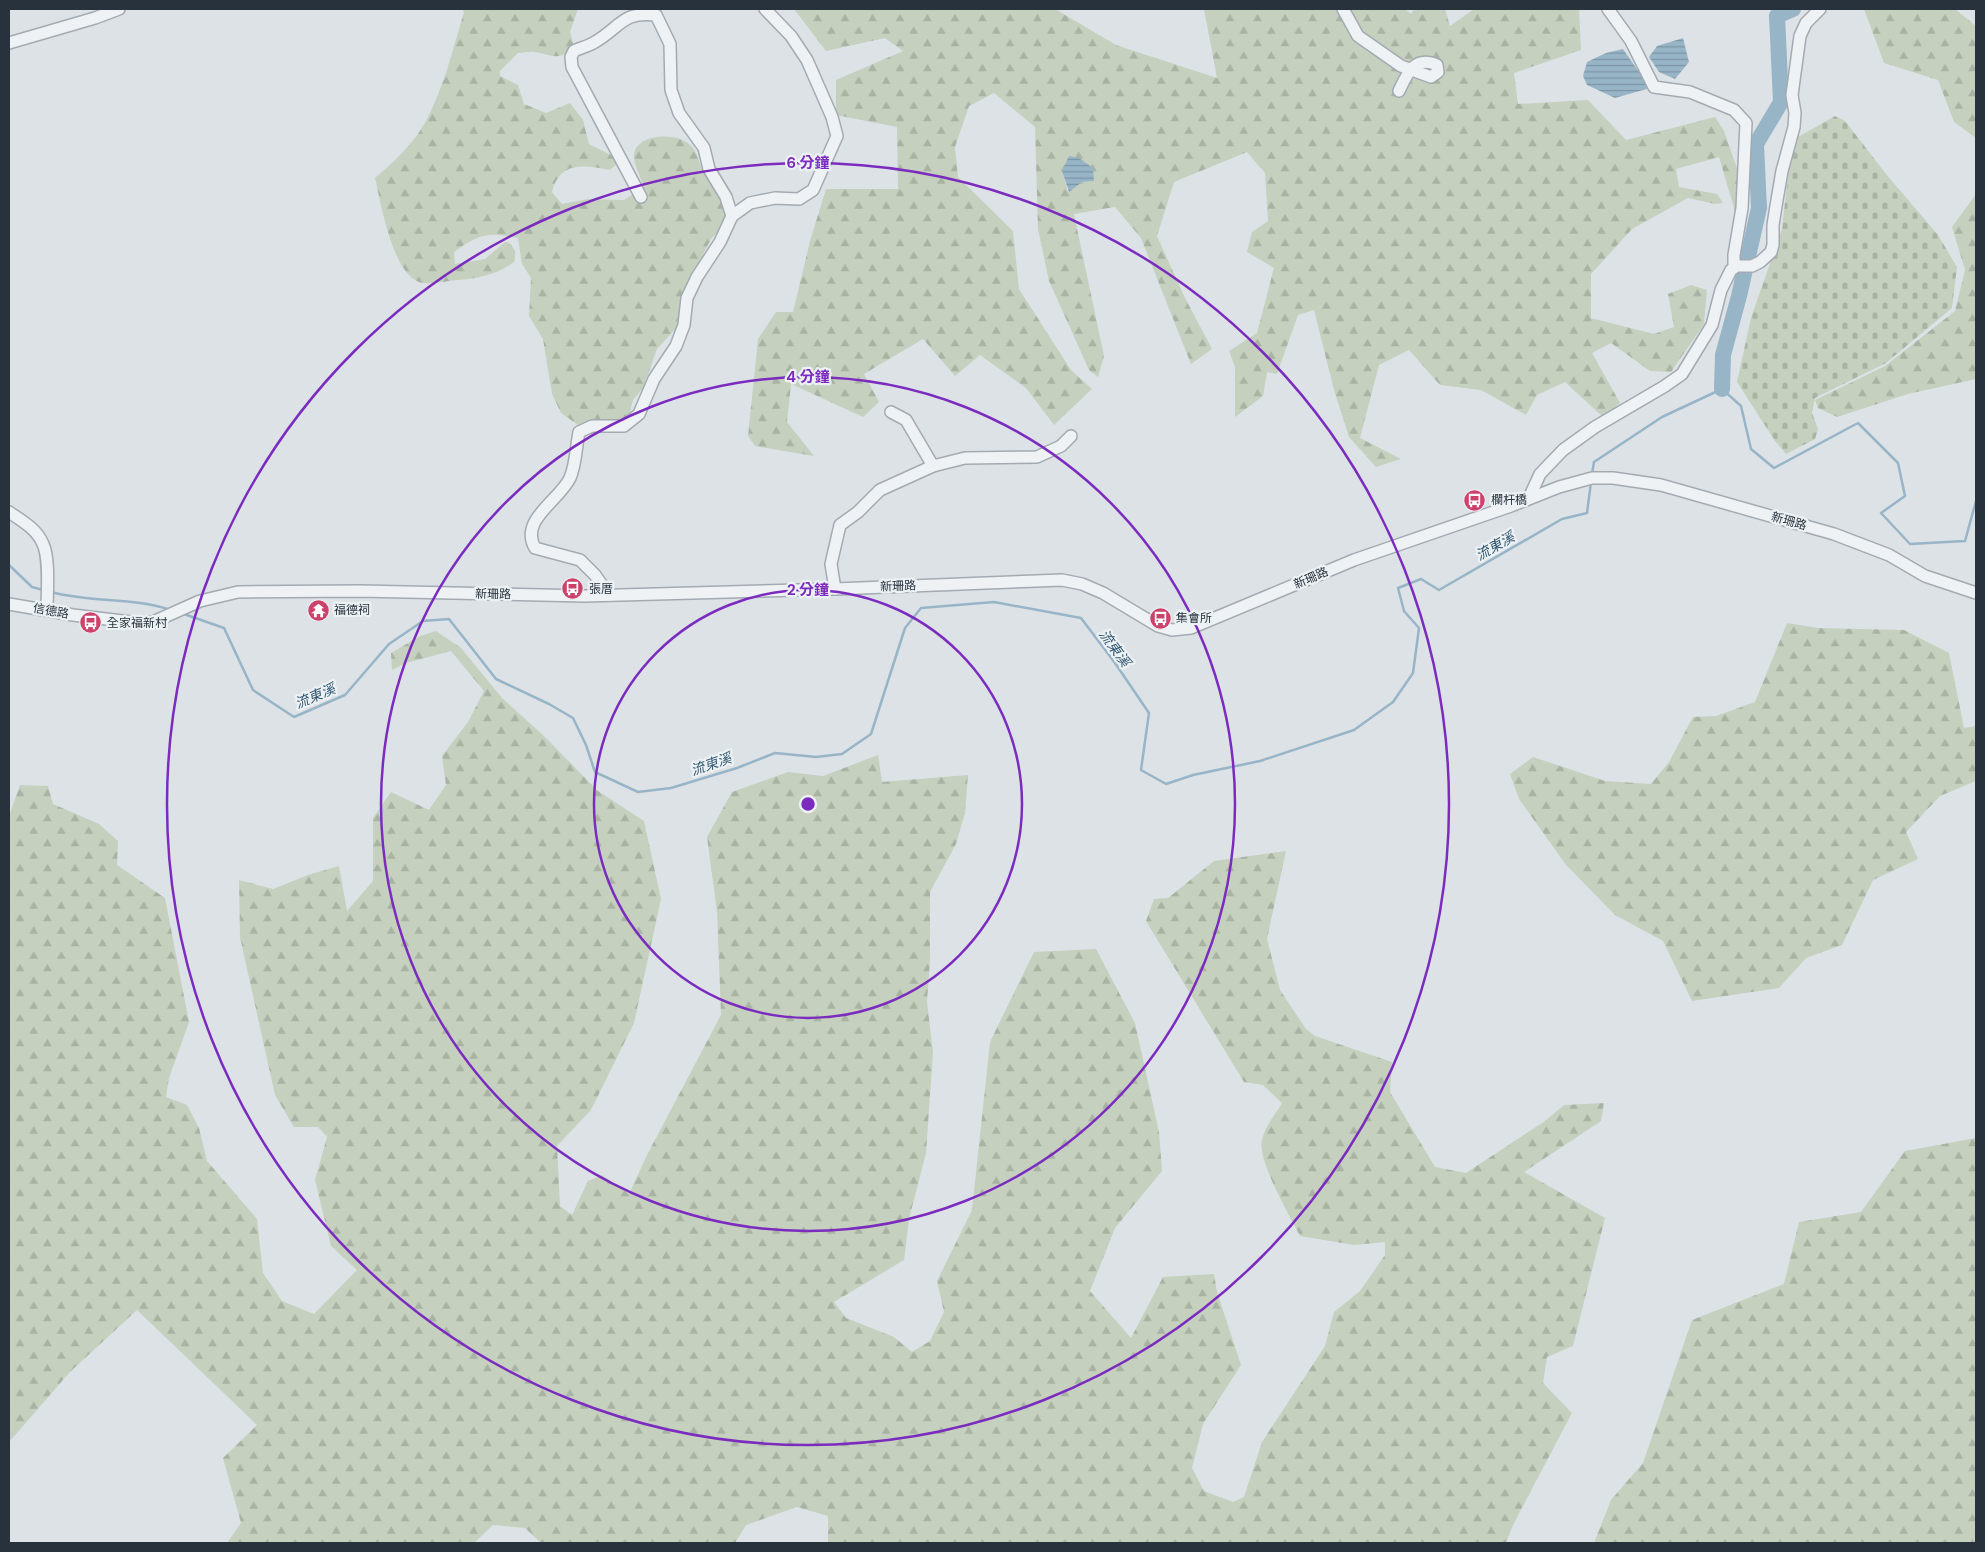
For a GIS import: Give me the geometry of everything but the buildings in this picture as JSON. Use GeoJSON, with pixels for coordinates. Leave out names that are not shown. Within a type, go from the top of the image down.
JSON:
{"type":"FeatureCollection","features":[{"type":"Feature","properties":{"kind":"street"},"geometry":{"type":"LineString","coordinates":[[9,43],[95,18],[119,9]]}},
{"type":"Feature","properties":{"kind":"street"},"geometry":{"type":"LineString","coordinates":[[609,595],[595,574],[580,560],[536,548],[531,541],[531,527],[565,486],[570,476],[579,432],[592,426],[624,426],[639,414],[654,379],[676,346],[684,325],[687,298],[697,277],[720,242],[732,216],[750,203],[775,198],[799,200],[813,190],[837,136],[832,117],[807,60],[791,36],[765,9]]}},
{"type":"Feature","properties":{"kind":"street"},"geometry":{"type":"LineString","coordinates":[[1343,9],[1358,36],[1401,66],[1410,69],[1399,91]]}},
{"type":"Feature","properties":{"kind":"street"},"geometry":{"type":"LineString","coordinates":[[1608,9],[1630,41],[1654,87],[1690,92],[1734,110],[1746,123],[1742,208],[1734,254],[1735,267]]}},
{"type":"Feature","properties":{"kind":"street"},"geometry":{"type":"LineString","coordinates":[[1529,498],[1540,474],[1563,450],[1595,427],[1666,386],[1682,374],[1712,325],[1720,290],[1731,270],[1735,267],[1752,266],[1760,262],[1771,252],[1773,225],[1782,171],[1796,113],[1792,95],[1800,36],[1814,11]]}},
{"type":"Feature","properties":{"kind":"street"},"geometry":{"type":"LineString","coordinates":[[640,197],[572,67],[571,57],[574,51],[595,42],[627,17],[646,14],[656,15],[670,44],[672,90],[679,113],[704,148],[709,169],[726,197],[732,216]]}},
{"type":"Feature","properties":{"kind":"street"},"geometry":{"type":"LineString","coordinates":[[891,412],[906,420],[932,466]]}},
{"type":"Feature","properties":{"kind":"street"},"geometry":{"type":"LineString","coordinates":[[834,589],[831,564],[840,526],[858,512],[880,490],[932,466],[966,458],[1037,457],[1061,446],[1071,436]]}},
{"type":"Feature","properties":{"kind":"street","name":"新珊路"},"geometry":{"type":"LineString","coordinates":[[153,622],[200,601],[238,592],[609,595],[1062,580],[1082,584],[1103,593],[1158,626],[1172,630],[1190,628],[1354,560],[1511,506],[1559,487],[1592,478],[1613,478],[1661,485],[1834,534],[1889,555],[1925,576],[1976,593]]}},
{"type":"Feature","properties":{"kind":"street"},"geometry":{"type":"LineString","coordinates":[[9,512],[30,526],[43,544],[46,560],[47,606]]}},
{"type":"Feature","properties":{"kind":"street","name":"信德路"},"geometry":{"type":"LineString","coordinates":[[9,604],[47,606],[139,623],[153,622]]}},
{"type":"Feature","properties":{"kind":"green space"},"geometry":{"type":"Polygon","coordinates":[[[462,9],[578,9],[570,32],[574,46],[569,51],[559,56],[532,52],[518,53],[500,71],[500,76],[518,85],[524,104],[546,113],[570,103],[583,120],[589,144],[621,160],[610,170],[582,167],[567,170],[556,182],[552,192],[562,204],[588,199],[624,200],[644,187],[634,158],[635,149],[641,143],[658,137],[678,138],[686,142],[695,152],[702,169],[721,176],[729,200],[728,220],[711,239],[684,291],[678,326],[657,349],[643,388],[633,400],[628,420],[578,425],[561,413],[552,394],[543,339],[529,316],[531,278],[522,264],[518,238],[499,235],[484,236],[471,241],[454,252],[455,264],[485,259],[505,242],[510,243],[515,251],[515,261],[503,269],[480,277],[423,283],[413,278],[396,255],[385,221],[375,178],[403,152],[416,137],[426,121],[448,68],[464,12],[462,9]]]}},
{"type":"Feature","properties":{"kind":"green space"},"geometry":{"type":"Polygon","coordinates":[[[794,9],[1055,9],[1116,45],[1217,78],[1204,9],[1405,9],[1411,14],[1414,9],[1445,9],[1450,26],[1474,9],[1579,9],[1581,50],[1514,73],[1518,104],[1588,100],[1626,140],[1715,117],[1724,131],[1739,174],[1735,211],[1719,157],[1676,169],[1679,187],[1717,194],[1723,203],[1715,204],[1688,198],[1632,229],[1591,274],[1591,318],[1654,334],[1674,327],[1668,294],[1691,285],[1707,290],[1704,324],[1671,372],[1650,371],[1611,343],[1592,353],[1620,403],[1603,417],[1565,382],[1537,395],[1526,415],[1481,390],[1440,385],[1409,350],[1379,365],[1360,438],[1401,459],[1376,467],[1349,437],[1334,390],[1314,310],[1298,315],[1277,374],[1267,372],[1263,396],[1235,417],[1235,367],[1229,351],[1257,333],[1274,268],[1247,252],[1252,232],[1268,221],[1265,173],[1247,152],[1174,182],[1157,236],[1185,298],[1212,349],[1191,364],[1141,238],[1115,207],[1074,214],[1104,356],[1098,377],[1089,370],[1049,281],[1038,229],[1035,127],[994,93],[969,106],[955,147],[958,177],[1013,231],[1019,289],[1071,370],[1092,389],[1054,425],[1026,388],[980,355],[955,376],[923,339],[864,374],[879,402],[863,417],[791,384],[787,422],[814,456],[755,446],[748,436],[758,339],[776,312],[793,312],[810,241],[826,189],[898,189],[897,127],[836,115],[836,80],[903,51],[885,38],[826,51],[794,9]],[[1062,171],[1068,192],[1082,182],[1094,181],[1062,171]]]}},
{"type":"Feature","properties":{"kind":"green space"},"geometry":{"type":"Polygon","coordinates":[[[1864,9],[1955,9],[1976,26],[1976,138],[1954,122],[1938,80],[1884,63],[1864,9]]]}},
{"type":"Feature","properties":{"kind":"green space"},"geometry":{"type":"Polygon","coordinates":[[[1835,116],[1845,121],[1886,174],[1938,235],[1957,267],[1952,308],[1886,363],[1815,398],[1812,413],[1818,429],[1815,439],[1786,454],[1775,441],[1737,382],[1751,318],[1782,229],[1789,167],[1798,137],[1835,116]]]}},
{"type":"Feature","properties":{"kind":"green space"},"geometry":{"type":"Polygon","coordinates":[[[1976,194],[1976,379],[1908,394],[1837,417],[1818,408],[1815,400],[1885,366],[1955,311],[1965,270],[1952,227],[1976,194]]]}},
{"type":"Feature","properties":{"kind":"green space"},"geometry":{"type":"Polygon","coordinates":[[[1787,623],[1818,628],[1904,630],[1949,653],[1964,728],[1976,726],[1976,781],[1940,796],[1906,832],[1918,859],[1873,880],[1842,945],[1806,958],[1779,988],[1692,1001],[1663,941],[1615,915],[1566,865],[1519,799],[1510,774],[1533,757],[1605,781],[1651,784],[1669,762],[1693,717],[1716,716],[1755,702],[1787,623]]]}},
{"type":"Feature","properties":{"kind":"green space"},"geometry":{"type":"Polygon","coordinates":[[[436,631],[461,648],[502,698],[543,735],[598,791],[644,821],[661,899],[634,1023],[591,1110],[557,1146],[560,1206],[572,1215],[588,1181],[602,1175],[629,1194],[647,1155],[721,1015],[717,912],[707,837],[732,792],[788,772],[823,776],[878,755],[882,782],[968,775],[965,813],[956,844],[930,892],[930,961],[927,1002],[933,1052],[926,1153],[909,1219],[904,1260],[834,1302],[846,1318],[894,1337],[912,1352],[930,1341],[944,1312],[937,1281],[972,1210],[990,1042],[1034,952],[1096,949],[1135,1023],[1159,1132],[1162,1171],[1115,1228],[1090,1291],[1131,1338],[1163,1277],[1214,1274],[1217,1292],[1241,1365],[1203,1424],[1192,1468],[1204,1491],[1233,1502],[1244,1497],[1262,1442],[1325,1346],[1334,1312],[1360,1291],[1385,1255],[1385,1242],[1354,1245],[1300,1236],[1275,1188],[1264,1161],[1262,1149],[1265,1130],[1282,1103],[1263,1085],[1244,1082],[1146,921],[1154,899],[1168,898],[1214,861],[1286,851],[1267,939],[1280,990],[1306,1029],[1315,1036],[1392,1062],[1390,1092],[1435,1167],[1466,1173],[1545,1121],[1564,1105],[1604,1103],[1601,1121],[1524,1172],[1605,1218],[1573,1346],[1547,1357],[1543,1383],[1572,1413],[1513,1525],[1506,1543],[828,1543],[828,1516],[797,1507],[746,1525],[735,1543],[541,1543],[525,1528],[493,1525],[474,1543],[227,1543],[241,1523],[223,1458],[257,1425],[137,1310],[70,1372],[9,1442],[9,816],[20,785],[48,786],[53,804],[99,824],[118,841],[117,865],[165,898],[189,1022],[169,1078],[166,1097],[187,1105],[199,1128],[207,1161],[257,1219],[263,1273],[282,1301],[314,1314],[357,1270],[331,1246],[315,1180],[327,1137],[318,1127],[294,1127],[275,1095],[240,937],[239,880],[273,889],[308,875],[339,866],[347,911],[373,881],[373,818],[391,792],[429,810],[446,785],[442,756],[468,722],[484,691],[451,651],[406,663],[392,670],[391,653],[420,636],[436,631]]]}},
{"type":"Feature","properties":{"kind":"green space"},"geometry":{"type":"Polygon","coordinates":[[[1976,1138],[1976,1543],[1594,1543],[1611,1500],[1643,1463],[1692,1320],[1784,1284],[1799,1222],[1861,1212],[1905,1151],[1976,1138]]]}},
{"type":"Feature","properties":{"kind":"water"},"geometry":{"type":"Polygon","coordinates":[[[1683,38],[1689,62],[1675,79],[1659,72],[1649,57],[1657,46],[1683,38]]]}},
{"type":"Feature","properties":{"kind":"water"},"geometry":{"type":"Polygon","coordinates":[[[1623,49],[1650,88],[1615,98],[1587,85],[1583,76],[1587,62],[1606,53],[1623,49]]]}},
{"type":"Feature","properties":{"kind":"water"},"geometry":{"type":"Polygon","coordinates":[[[1069,156],[1079,158],[1093,168],[1094,181],[1082,182],[1069,192],[1062,171],[1069,156]]]}},
{"type":"Feature","properties":{"kind":"waterway"},"geometry":{"type":"LineString","coordinates":[[1722,389],[1723,355],[1739,296],[1759,208],[1756,144],[1781,102],[1777,16],[1793,9]]}},
{"type":"Feature","properties":{"kind":"waterway","name":"流東溪"},"geometry":{"type":"LineString","coordinates":[[1592,474],[1594,462],[1662,417],[1722,389],[1741,406],[1751,449],[1774,468],[1858,423],[1898,463],[1905,496],[1881,513],[1910,544],[1965,541],[1976,501]]}},
{"type":"Feature","properties":{"kind":"waterway","name":"流東溪"},"geometry":{"type":"LineString","coordinates":[[181,613],[224,628],[253,690],[294,717],[345,695],[389,644],[423,621],[449,619],[496,679],[549,704],[573,718],[586,745],[595,772],[638,792],[671,788],[737,768],[775,753],[816,757],[842,754],[871,734],[905,628],[921,608],[994,602],[1081,618],[1149,713],[1141,770],[1166,784],[1193,775],[1260,761],[1354,730],[1393,702],[1413,673],[1419,628],[1404,611],[1398,588],[1421,579],[1439,590],[1562,519],[1587,513],[1591,482]]}},
{"type":"Feature","properties":{"kind":"waterway","name":"流東溪"},"geometry":{"type":"LineString","coordinates":[[9,565],[32,587],[43,590]]}},
{"type":"Feature","properties":{"kind":"waterway","name":"流東溪"},"geometry":{"type":"LineString","coordinates":[[51,592],[81,598],[142,603],[171,610]]}},
{"type":"Feature","properties":{"kind":"place","name":"欄杆橋"},"geometry":{"type":"Point","coordinates":[1475,500]}},
{"type":"Feature","properties":{"kind":"place","name":"張厝"},"geometry":{"type":"Point","coordinates":[573,589]}},
{"type":"Feature","properties":{"kind":"place","name":"福德祠"},"geometry":{"type":"Point","coordinates":[318,610]}},
{"type":"Feature","properties":{"kind":"place","name":"集會所"},"geometry":{"type":"Point","coordinates":[1160,618]}},
{"type":"Feature","properties":{"kind":"place","name":"全家福新村"},"geometry":{"type":"Point","coordinates":[91,623]}}]}
